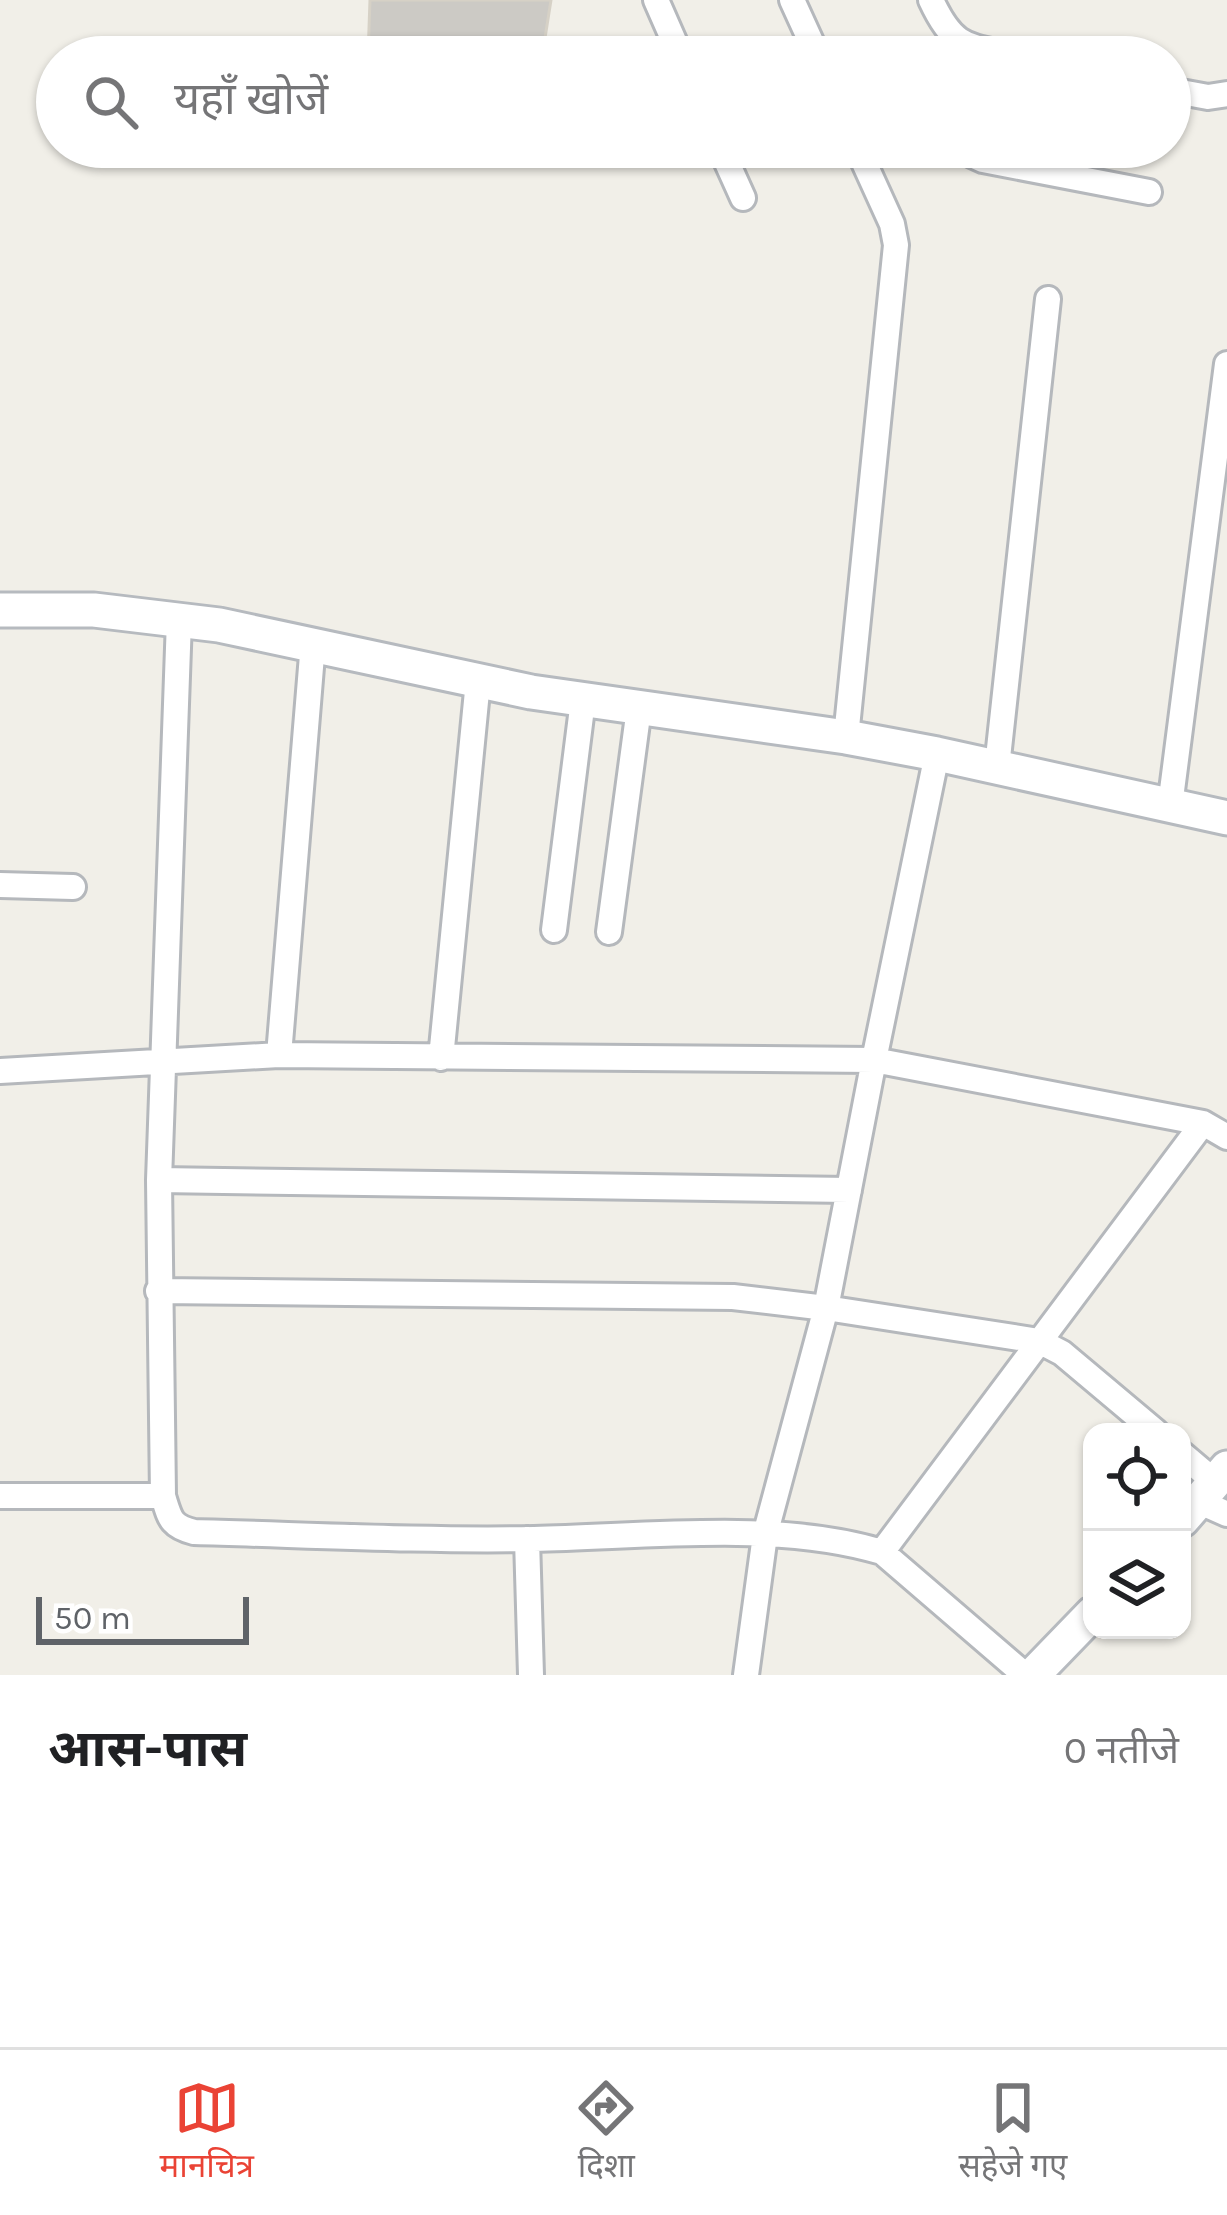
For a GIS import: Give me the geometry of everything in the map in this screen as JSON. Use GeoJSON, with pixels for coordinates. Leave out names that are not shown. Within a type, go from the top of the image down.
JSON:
{"type":"FeatureCollection","features":[{"type":"Feature","properties":{"kind":"street"},"geometry":{"type":"LineString","coordinates":[[656,0],[672,36]]}},
{"type":"Feature","properties":{"kind":"street"},"geometry":{"type":"LineString","coordinates":[[792,0],[808,36]]}},
{"type":"Feature","properties":{"kind":"street"},"geometry":{"type":"LineString","coordinates":[[931,0],[949,36]]}},
{"type":"Feature","properties":{"kind":"street"},"geometry":{"type":"LineString","coordinates":[[1191,94],[1227,94]]}},
{"type":"Feature","properties":{"kind":"street"},"geometry":{"type":"LineString","coordinates":[[729,168],[742,198]]}},
{"type":"Feature","properties":{"kind":"street"},"geometry":{"type":"LineString","coordinates":[[846,737],[896,245],[892,224],[867,168]]}},
{"type":"Feature","properties":{"kind":"street"},"geometry":{"type":"LineString","coordinates":[[1025,168],[1150,192]]}},
{"type":"Feature","properties":{"kind":"street"},"geometry":{"type":"LineString","coordinates":[[997,767],[1048,299]]}},
{"type":"Feature","properties":{"kind":"street"},"geometry":{"type":"LineString","coordinates":[[1170,806],[1227,364]]}},
{"type":"Feature","properties":{"kind":"street"},"geometry":{"type":"LineString","coordinates":[[0,610],[94,610],[179,620],[583,700],[937,754],[1227,818]]}},
{"type":"Feature","properties":{"kind":"street"},"geometry":{"type":"LineString","coordinates":[[179,620],[158,1291],[163,1496],[179,1529],[527,1539],[765,1535],[853,1544],[882,1552],[1029,1675],[1083,1622]]}},
{"type":"Feature","properties":{"kind":"street"},"geometry":{"type":"LineString","coordinates":[[279,1054],[313,643]]}},
{"type":"Feature","properties":{"kind":"street"},"geometry":{"type":"LineString","coordinates":[[441,1058],[478,681]]}},
{"type":"Feature","properties":{"kind":"street"},"geometry":{"type":"LineString","coordinates":[[554,930],[583,700]]}},
{"type":"Feature","properties":{"kind":"street"},"geometry":{"type":"LineString","coordinates":[[609,932],[639,708]]}},
{"type":"Feature","properties":{"kind":"street"},"geometry":{"type":"LineString","coordinates":[[746,1675],[765,1535],[826,1308],[937,754]]}},
{"type":"Feature","properties":{"kind":"street"},"geometry":{"type":"LineString","coordinates":[[0,885],[73,887]]}},
{"type":"Feature","properties":{"kind":"street"},"geometry":{"type":"LineString","coordinates":[[0,1071],[279,1054],[874,1060],[1202,1123],[1227,1137]]}},
{"type":"Feature","properties":{"kind":"street"},"geometry":{"type":"LineString","coordinates":[[882,1552],[1202,1123]]}},
{"type":"Feature","properties":{"kind":"street"},"geometry":{"type":"LineString","coordinates":[[159,1180],[849,1190]]}},
{"type":"Feature","properties":{"kind":"street"},"geometry":{"type":"LineString","coordinates":[[158,1291],[733,1298],[826,1308],[1039,1341],[1062,1353],[1145,1423]]}},
{"type":"Feature","properties":{"kind":"street"},"geometry":{"type":"LineString","coordinates":[[1191,1468],[1210,1497]]}},
{"type":"Feature","properties":{"kind":"street"},"geometry":{"type":"LineString","coordinates":[[0,1496],[163,1496]]}},
{"type":"Feature","properties":{"kind":"street"},"geometry":{"type":"LineString","coordinates":[[527,1539],[531,1675]]}},
{"type":"Feature","properties":{"kind":"building"},"geometry":{"type":"Polygon","coordinates":[[[370,0],[551,0],[545,36],[369,36],[370,0]]]}}]}
